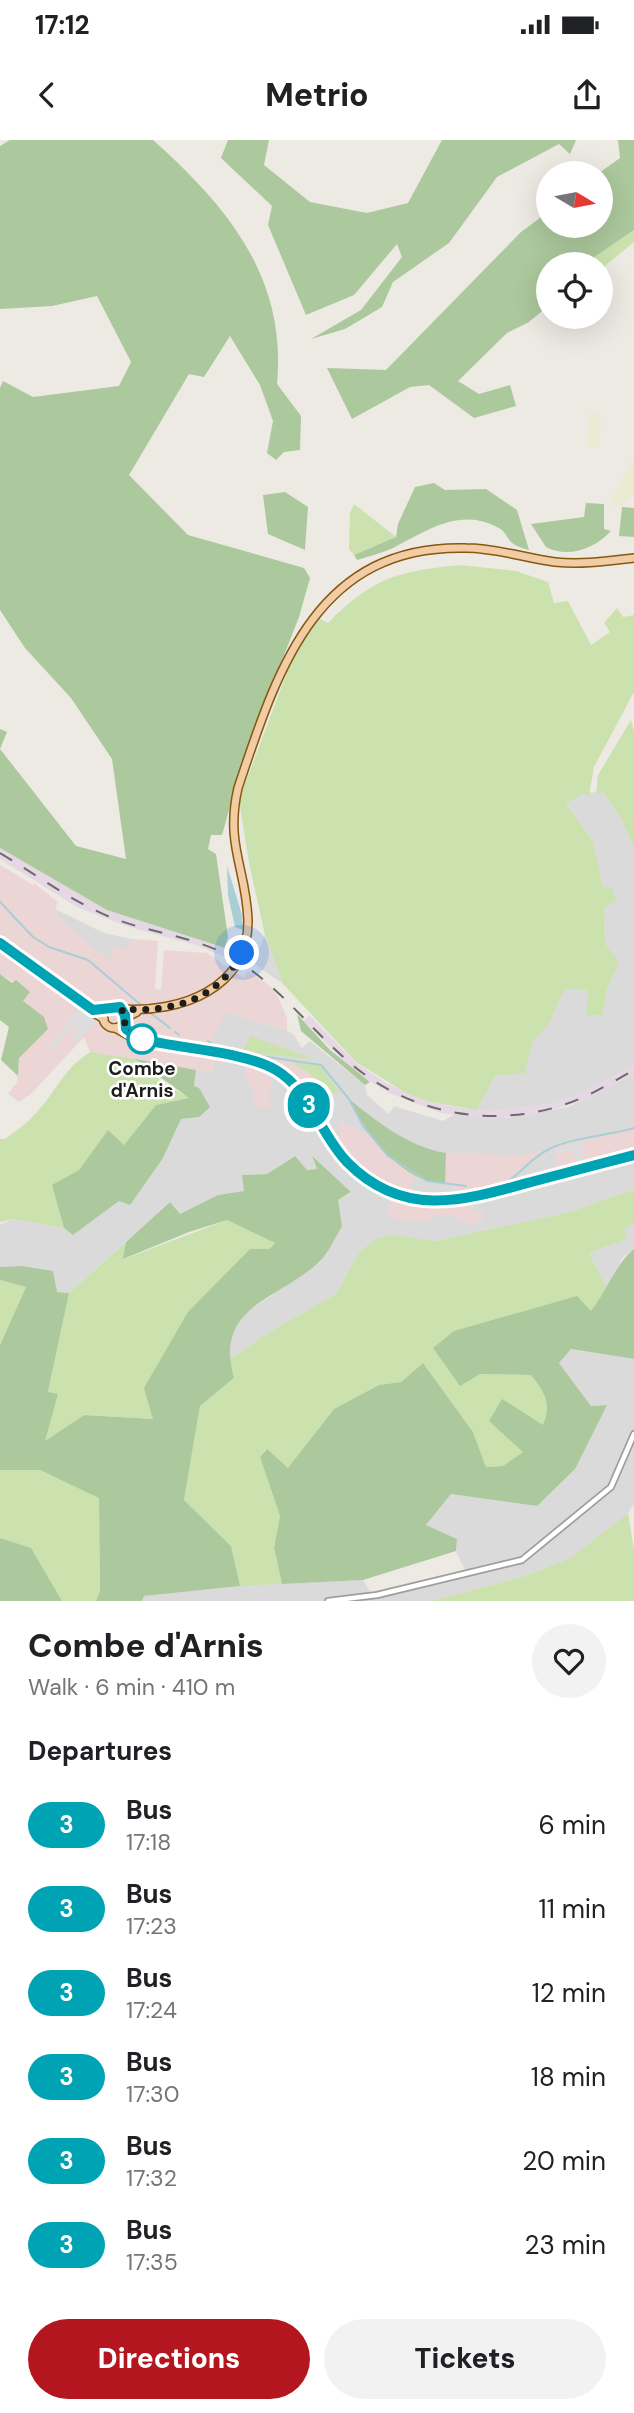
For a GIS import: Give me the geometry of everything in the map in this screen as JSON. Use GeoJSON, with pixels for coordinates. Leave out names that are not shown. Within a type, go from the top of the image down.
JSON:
{"type":"FeatureCollection","features":[{"type":"Feature","properties":{"kind":"main road"},"geometry":{"type":"LineString","coordinates":[[0,945],[93,1010],[106,1010],[113,1006],[138,1010],[153,1008],[184,1003],[205,995],[226,979],[246,940],[248,917],[232,825],[236,797],[275,685],[302,631],[338,591],[386,562],[445,548],[487,549],[571,563],[634,558]]}},
{"type":"Feature","properties":{"kind":"main road"},"geometry":{"type":"LineString","coordinates":[[0,945],[104,1019],[108,1026],[142,1039],[254,1061],[279,1071],[303,1095],[330,1142],[355,1170],[404,1197],[427,1202],[465,1200],[634,1155]]}},
{"type":"Feature","properties":{"kind":"main road"},"geometry":{"type":"LineString","coordinates":[[122,1009],[126,1029],[142,1039]]}},
{"type":"Feature","properties":{"kind":"main road"},"geometry":{"type":"LineString","coordinates":[[104,1019],[106,1010]]}},
{"type":"Feature","properties":{"kind":"main road"},"geometry":{"type":"LineString","coordinates":[[116,1028],[138,1010]]}},
{"type":"Feature","properties":{"kind":"street"},"geometry":{"type":"LineString","coordinates":[[328,1601],[354,1599],[522,1560],[611,1487],[634,1434]]}},
{"type":"Feature","properties":{"kind":"shaded area"},"geometry":{"type":"Polygon","coordinates":[[[603,792],[622,820],[634,848],[634,1065],[581,1094],[555,1103],[496,1111],[477,1110],[495,1076],[525,1072],[533,1041],[548,1026],[565,989],[588,991],[603,1015],[607,989],[619,962],[605,943],[603,888],[593,841],[566,804],[582,793],[603,792]]]}},
{"type":"Feature","properties":{"kind":"shaded area"},"geometry":{"type":"Polygon","coordinates":[[[0,848],[107,910],[225,948],[235,953],[232,960],[196,945],[129,927],[77,907],[0,859],[0,848]]]}},
{"type":"Feature","properties":{"kind":"shaded area"},"geometry":{"type":"Polygon","coordinates":[[[0,865],[33,885],[34,883],[58,902],[54,914],[109,962],[112,948],[129,950],[131,939],[158,941],[155,989],[161,990],[164,950],[207,953],[244,978],[248,971],[270,986],[278,997],[287,1018],[287,1030],[225,1012],[212,1041],[222,1049],[218,1063],[214,1063],[211,1073],[90,1052],[84,1037],[31,1094],[19,1102],[8,1094],[17,1082],[19,1058],[44,1017],[22,1001],[30,992],[0,974],[0,865]]]}},
{"type":"Feature","properties":{"kind":"shaded area"},"geometry":{"type":"Polygon","coordinates":[[[55,909],[104,933],[131,939],[129,950],[109,963],[53,913],[55,909]]]}},
{"type":"Feature","properties":{"kind":"shaded area"},"geometry":{"type":"Polygon","coordinates":[[[265,935],[283,984],[253,963],[265,935]]]}},
{"type":"Feature","properties":{"kind":"shaded area"},"geometry":{"type":"Polygon","coordinates":[[[75,1011],[84,1011],[98,1021],[75,1042],[71,1038],[78,1031],[71,1027],[52,1052],[49,1049],[75,1011]]]}},
{"type":"Feature","properties":{"kind":"shaded area"},"geometry":{"type":"Polygon","coordinates":[[[225,1012],[287,1030],[294,1035],[302,1048],[310,1041],[365,1085],[367,1095],[389,1114],[394,1106],[443,1121],[453,1115],[508,1118],[568,1107],[634,1074],[634,1189],[569,1212],[435,1241],[396,1235],[360,1252],[336,1294],[266,1334],[229,1360],[231,1335],[246,1313],[320,1262],[338,1200],[351,1193],[312,1158],[317,1169],[307,1170],[294,1156],[267,1174],[242,1175],[245,1191],[218,1195],[180,1214],[170,1202],[69,1293],[57,1292],[21,1266],[0,1267],[0,1225],[13,1219],[64,1228],[73,1235],[119,1201],[163,1158],[181,1119],[199,1117],[199,1089],[194,1086],[196,1070],[211,1073],[214,1063],[218,1063],[211,1041],[225,1012]]]}},
{"type":"Feature","properties":{"kind":"shaded area"},"geometry":{"type":"Polygon","coordinates":[[[309,1015],[355,1062],[386,1083],[430,1102],[461,1108],[496,1111],[555,1103],[581,1094],[634,1065],[634,1074],[586,1100],[529,1116],[486,1119],[441,1113],[389,1093],[353,1070],[304,1021],[309,1015]]]}},
{"type":"Feature","properties":{"kind":"shaded area"},"geometry":{"type":"Polygon","coordinates":[[[245,1056],[292,1062],[316,1079],[297,1091],[281,1077],[272,1080],[269,1109],[265,1109],[254,1104],[255,1094],[245,1078],[245,1056]]]}},
{"type":"Feature","properties":{"kind":"shaded area"},"geometry":{"type":"Polygon","coordinates":[[[339,1121],[366,1134],[368,1132],[388,1156],[416,1175],[409,1195],[420,1197],[453,1197],[453,1185],[445,1184],[446,1153],[520,1155],[547,1150],[521,1168],[509,1184],[470,1195],[472,1212],[484,1211],[485,1219],[468,1226],[467,1220],[456,1221],[455,1215],[436,1216],[427,1222],[397,1219],[387,1215],[392,1190],[361,1169],[338,1146],[339,1121]]]}},
{"type":"Feature","properties":{"kind":"shaded area"},"geometry":{"type":"Polygon","coordinates":[[[634,1128],[634,1152],[558,1173],[553,1148],[634,1128]]]}},
{"type":"Feature","properties":{"kind":"shaded area"},"geometry":{"type":"Polygon","coordinates":[[[581,1143],[584,1166],[558,1173],[557,1167],[576,1162],[573,1150],[556,1154],[554,1149],[581,1143]]]}},
{"type":"Feature","properties":{"kind":"shaded area"},"geometry":{"type":"Polygon","coordinates":[[[634,1224],[634,1249],[622,1258],[608,1290],[589,1253],[625,1239],[623,1229],[634,1224]]]}},
{"type":"Feature","properties":{"kind":"shaded area"},"geometry":{"type":"Polygon","coordinates":[[[570,1349],[634,1359],[634,1504],[628,1513],[572,1557],[525,1576],[431,1601],[142,1601],[144,1596],[240,1586],[363,1580],[371,1593],[465,1570],[456,1551],[457,1539],[426,1525],[451,1494],[537,1506],[606,1405],[591,1406],[559,1363],[570,1349]]]}},
{"type":"Feature","properties":{"kind":"green space"},"geometry":{"type":"Polygon","coordinates":[[[10,140],[153,140],[205,191],[247,247],[262,278],[272,311],[278,346],[277,384],[301,416],[300,450],[284,452],[276,460],[267,453],[273,421],[260,385],[230,336],[204,377],[189,374],[129,475],[188,535],[304,568],[310,578],[299,617],[243,760],[222,835],[211,835],[208,849],[216,854],[228,937],[225,948],[107,910],[0,848],[0,749],[76,846],[126,859],[112,759],[71,698],[25,648],[0,610],[0,388],[3,381],[33,397],[119,386],[131,362],[97,296],[52,306],[0,309],[0,146],[10,140]]]}},
{"type":"Feature","properties":{"kind":"green space"},"geometry":{"type":"Polygon","coordinates":[[[228,140],[269,140],[264,165],[310,202],[367,213],[408,203],[442,140],[576,140],[570,154],[559,144],[497,177],[449,243],[393,282],[382,307],[345,329],[311,339],[361,310],[402,257],[397,244],[354,295],[306,315],[268,225],[272,206],[221,158],[228,140]]]}},
{"type":"Feature","properties":{"kind":"green space"},"geometry":{"type":"Polygon","coordinates":[[[618,140],[634,140],[634,230],[602,252],[536,252],[536,316],[507,333],[458,381],[479,394],[510,385],[516,406],[474,418],[429,385],[410,387],[352,419],[327,368],[386,370],[521,232],[536,221],[536,238],[613,238],[613,163],[620,158],[618,140]]]}},
{"type":"Feature","properties":{"kind":"green space"},"geometry":{"type":"Polygon","coordinates":[[[634,230],[634,242],[613,259],[613,252],[602,252],[634,230]]]}},
{"type":"Feature","properties":{"kind":"green space"},"geometry":{"type":"Polygon","coordinates":[[[589,413],[601,413],[600,447],[587,447],[589,413]]]}},
{"type":"Feature","properties":{"kind":"green space"},"geometry":{"type":"Polygon","coordinates":[[[632,460],[634,497],[631,495],[622,507],[610,504],[632,460]]]}},
{"type":"Feature","properties":{"kind":"green space"},"geometry":{"type":"Polygon","coordinates":[[[434,483],[445,490],[486,489],[517,510],[529,550],[514,544],[495,526],[468,520],[442,524],[389,550],[357,560],[354,555],[396,537],[398,524],[415,487],[434,483]]]}},
{"type":"Feature","properties":{"kind":"green space"},"geometry":{"type":"Polygon","coordinates":[[[285,492],[308,507],[305,550],[268,534],[263,495],[285,492]]]}},
{"type":"Feature","properties":{"kind":"green space"},"geometry":{"type":"Polygon","coordinates":[[[586,503],[604,504],[604,529],[611,531],[598,542],[581,550],[563,552],[546,547],[531,524],[584,517],[586,503]]]}},
{"type":"Feature","properties":{"kind":"green space"},"geometry":{"type":"Polygon","coordinates":[[[354,504],[396,537],[354,555],[349,549],[350,513],[354,504]]]}},
{"type":"Feature","properties":{"kind":"green space"},"geometry":{"type":"Polygon","coordinates":[[[622,507],[634,508],[634,537],[619,536],[622,507]]]}},
{"type":"Feature","properties":{"kind":"green space"},"geometry":{"type":"Polygon","coordinates":[[[459,565],[516,571],[548,582],[554,603],[568,601],[591,645],[610,632],[604,623],[617,608],[623,617],[634,615],[634,692],[594,767],[589,795],[582,794],[566,804],[593,841],[603,887],[612,888],[616,900],[604,908],[605,943],[619,962],[607,989],[603,1015],[586,1015],[588,991],[565,989],[548,1026],[533,1041],[525,1073],[495,1076],[477,1110],[430,1102],[406,1093],[356,1062],[283,984],[265,935],[239,800],[295,651],[318,618],[328,623],[358,596],[386,580],[418,571],[459,565]]]}},
{"type":"Feature","properties":{"kind":"green space"},"geometry":{"type":"Polygon","coordinates":[[[631,720],[634,731],[634,848],[622,820],[603,792],[596,793],[598,775],[631,720]]]}},
{"type":"Feature","properties":{"kind":"green space"},"geometry":{"type":"Polygon","coordinates":[[[0,729],[7,732],[0,749],[0,729]]]}},
{"type":"Feature","properties":{"kind":"green space"},"geometry":{"type":"Polygon","coordinates":[[[0,974],[12,983],[16,980],[30,992],[23,1001],[44,1017],[48,1029],[19,1058],[18,1076],[1,1060],[9,1027],[0,1020],[0,974]]]}},
{"type":"Feature","properties":{"kind":"green space"},"geometry":{"type":"Polygon","coordinates":[[[297,1014],[330,1050],[370,1082],[365,1085],[301,1031],[297,1014]]]}},
{"type":"Feature","properties":{"kind":"green space"},"geometry":{"type":"Polygon","coordinates":[[[251,1036],[314,1059],[242,1052],[251,1036]]]}},
{"type":"Feature","properties":{"kind":"green space"},"geometry":{"type":"Polygon","coordinates":[[[90,1052],[135,1059],[166,1085],[190,1098],[156,1105],[124,1145],[108,1130],[79,1170],[53,1185],[64,1228],[13,1219],[0,1222],[0,1139],[5,1139],[28,1121],[66,1073],[90,1052]]]}},
{"type":"Feature","properties":{"kind":"green space"},"geometry":{"type":"Polygon","coordinates":[[[135,1059],[196,1070],[194,1086],[199,1088],[210,1107],[199,1117],[181,1119],[163,1158],[130,1205],[119,1201],[73,1235],[64,1228],[52,1185],[79,1170],[108,1130],[124,1145],[156,1105],[189,1098],[135,1059]]]}},
{"type":"Feature","properties":{"kind":"green space"},"geometry":{"type":"Polygon","coordinates":[[[292,1062],[320,1066],[339,1091],[325,1098],[316,1079],[292,1062]]]}},
{"type":"Feature","properties":{"kind":"green space"},"geometry":{"type":"Polygon","coordinates":[[[349,1099],[382,1125],[406,1139],[446,1153],[445,1184],[414,1175],[400,1166],[376,1141],[349,1099]]]}},
{"type":"Feature","properties":{"kind":"green space"},"geometry":{"type":"Polygon","coordinates":[[[295,1156],[307,1170],[317,1169],[312,1156],[351,1192],[338,1200],[342,1226],[318,1263],[253,1308],[241,1320],[233,1335],[230,1354],[234,1378],[200,1406],[184,1500],[231,1546],[240,1586],[144,1596],[142,1601],[96,1601],[100,1591],[99,1498],[40,1470],[0,1470],[0,1345],[26,1287],[0,1280],[0,1267],[21,1266],[53,1271],[57,1292],[69,1293],[48,1392],[58,1394],[45,1441],[84,1415],[153,1419],[144,1388],[188,1312],[250,1249],[270,1249],[275,1243],[227,1220],[189,1232],[123,1259],[126,1242],[170,1202],[180,1214],[218,1195],[244,1191],[242,1175],[267,1174],[295,1156]]]}},
{"type":"Feature","properties":{"kind":"green space"},"geometry":{"type":"Polygon","coordinates":[[[634,1189],[634,1224],[624,1229],[626,1239],[589,1253],[608,1290],[591,1312],[480,1374],[532,1375],[541,1387],[547,1405],[544,1426],[502,1400],[490,1421],[524,1452],[503,1466],[486,1467],[473,1432],[423,1363],[401,1382],[379,1385],[334,1409],[288,1469],[266,1449],[260,1457],[280,1516],[274,1548],[282,1584],[240,1586],[231,1546],[184,1500],[200,1406],[234,1378],[229,1360],[266,1334],[336,1294],[360,1251],[378,1238],[396,1235],[435,1241],[569,1212],[634,1189]]]}},
{"type":"Feature","properties":{"kind":"green space"},"geometry":{"type":"Polygon","coordinates":[[[227,1220],[275,1243],[154,1419],[84,1415],[44,1442],[58,1394],[48,1393],[69,1293],[126,1242],[124,1259],[227,1220]]]}},
{"type":"Feature","properties":{"kind":"green space"},"geometry":{"type":"Polygon","coordinates":[[[634,1249],[634,1359],[571,1349],[559,1363],[591,1406],[607,1405],[575,1469],[537,1506],[451,1494],[426,1525],[457,1539],[456,1551],[363,1580],[282,1584],[274,1548],[280,1516],[260,1457],[267,1449],[288,1468],[334,1409],[379,1385],[401,1382],[423,1363],[473,1432],[486,1467],[503,1466],[523,1452],[489,1421],[502,1399],[543,1425],[547,1404],[540,1387],[531,1375],[480,1374],[460,1386],[433,1348],[454,1331],[577,1296],[591,1311],[622,1262],[634,1249]]]}},
{"type":"Feature","properties":{"kind":"green space"},"geometry":{"type":"Polygon","coordinates":[[[0,1280],[26,1287],[0,1345],[0,1280]]]}},
{"type":"Feature","properties":{"kind":"green space"},"geometry":{"type":"Polygon","coordinates":[[[0,1470],[40,1470],[99,1497],[100,1591],[96,1601],[62,1601],[31,1549],[0,1538],[0,1470]]]}},
{"type":"Feature","properties":{"kind":"green space"},"geometry":{"type":"Polygon","coordinates":[[[628,1513],[634,1550],[634,1601],[431,1601],[525,1576],[572,1557],[628,1513]]]}},
{"type":"Feature","properties":{"kind":"green space"},"geometry":{"type":"Polygon","coordinates":[[[0,1538],[31,1548],[62,1601],[0,1601],[0,1538]]]}},
{"type":"Feature","properties":{"kind":"water"},"geometry":{"type":"Polygon","coordinates":[[[227,866],[242,915],[243,930],[235,927],[228,895],[227,866]]]}},
{"type":"Feature","properties":{"kind":"waterway"},"geometry":{"type":"LineString","coordinates":[[0,902],[33,937],[49,947],[88,960],[141,1005]]}},
{"type":"Feature","properties":{"kind":"waterway"},"geometry":{"type":"LineString","coordinates":[[148,1011],[170,1028]]}},
{"type":"Feature","properties":{"kind":"waterway"},"geometry":{"type":"LineString","coordinates":[[175,1032],[179,1035]]}},
{"type":"Feature","properties":{"kind":"waterway"},"geometry":{"type":"LineString","coordinates":[[208,1041],[222,1050]]}},
{"type":"Feature","properties":{"kind":"waterway"},"geometry":{"type":"LineString","coordinates":[[228,1051],[321,1065],[349,1099],[363,1126],[388,1156],[427,1181],[466,1186]]}},
{"type":"Feature","properties":{"kind":"waterway"},"geometry":{"type":"LineString","coordinates":[[491,1189],[508,1181],[549,1149],[634,1128]]}},
{"type":"Feature","properties":{"kind":"railway"},"geometry":{"type":"LineString","coordinates":[[0,853],[96,911],[202,944],[231,957],[264,980],[349,1062],[397,1094],[423,1104],[450,1112],[479,1115],[507,1116],[535,1112],[581,1098],[634,1070]]}},
{"type":"Feature","properties":{"kind":"bus line","name":"3"},"geometry":{"type":"LineString","coordinates":[[0,943],[93,1010],[120,1007],[124,1011],[126,1029],[141,1039],[254,1061],[279,1071],[303,1095],[333,1146],[345,1160],[355,1170],[395,1194],[427,1202],[465,1200],[634,1155]]}},
{"type":"Feature","properties":{"kind":"place","name":"Combe d'Arnis"},"geometry":{"type":"Point","coordinates":[142,1039]}},
{"type":"Feature","properties":{"kind":"route"},"geometry":{"type":"LineString","coordinates":[[142,1039],[126,1029],[122,1009],[184,1003],[205,995],[226,979],[242,953]]}}]}
